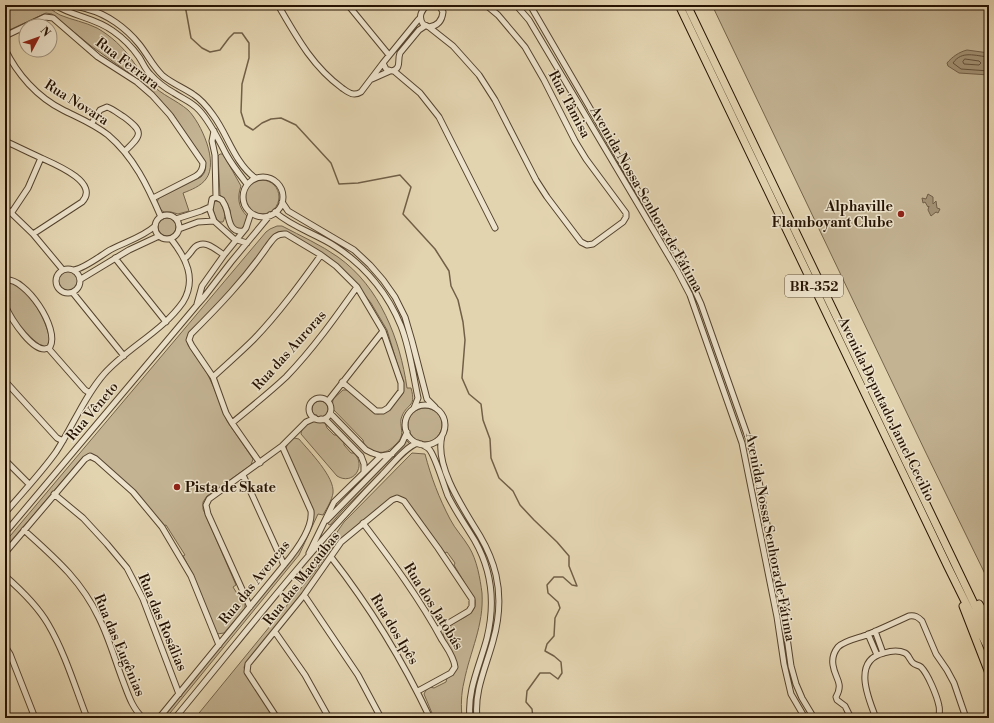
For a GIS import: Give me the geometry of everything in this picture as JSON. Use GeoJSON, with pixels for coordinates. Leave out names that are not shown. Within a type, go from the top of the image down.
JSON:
{"type":"FeatureCollection","features":[{"type":"Feature","properties":{"kind":"highway","name":"Avenida Deputado Jamel Cecilio"},"geometry":{"type":"LineString","coordinates":[[679,5],[951,566],[989,635]]}},
{"type":"Feature","properties":{"kind":"highway","name":"Avenida Deputado Jamel Cecilio"},"geometry":{"type":"LineString","coordinates":[[687,5],[951,566],[989,650]]}},
{"type":"Feature","properties":{"kind":"highway"},"geometry":{"type":"LineString","coordinates":[[951,566],[989,621]]}},
{"type":"Feature","properties":{"kind":"highway"},"geometry":{"type":"LineString","coordinates":[[951,566],[988,671],[989,678]]}},
{"type":"Feature","properties":{"kind":"street"},"geometry":{"type":"LineString","coordinates":[[55,5],[72,14],[84,16],[99,22],[119,35],[134,51],[151,75],[169,90],[189,101],[207,119],[227,155],[247,184]]}},
{"type":"Feature","properties":{"kind":"street"},"geometry":{"type":"LineString","coordinates":[[72,5],[95,12],[118,24],[136,40],[153,65],[162,75],[174,84],[194,94],[200,99],[217,120],[245,168],[255,178]]}},
{"type":"Feature","properties":{"kind":"street"},"geometry":{"type":"LineString","coordinates":[[278,5],[294,34],[308,55],[319,68],[350,94],[361,92],[420,18],[422,11],[428,5]]}},
{"type":"Feature","properties":{"kind":"street"},"geometry":{"type":"LineString","coordinates":[[348,5],[390,55]]}},
{"type":"Feature","properties":{"kind":"street"},"geometry":{"type":"LineString","coordinates":[[418,5],[422,11]]}},
{"type":"Feature","properties":{"kind":"street"},"geometry":{"type":"LineString","coordinates":[[438,34],[438,24],[443,15],[443,10],[440,5]]}},
{"type":"Feature","properties":{"kind":"street","name":"Rua Tâmisa"},"geometry":{"type":"LineString","coordinates":[[438,34],[460,53],[484,84],[536,180],[547,197],[581,242],[587,245],[593,244],[623,222],[626,217],[624,211],[586,159],[575,141],[544,80],[524,48],[498,15],[486,5]]}},
{"type":"Feature","properties":{"kind":"street","name":"Avenida Nossa Senhora de Fátima"},"geometry":{"type":"LineString","coordinates":[[516,5],[529,20],[677,270],[690,295],[742,443],[758,518],[791,694],[805,718]]}},
{"type":"Feature","properties":{"kind":"street","name":"Avenida Nossa Senhora de Fátima"},"geometry":{"type":"LineString","coordinates":[[530,5],[648,208],[680,258],[701,304],[750,443],[758,476],[796,684],[802,698],[814,718]]}},
{"type":"Feature","properties":{"kind":"street"},"geometry":{"type":"LineString","coordinates":[[420,18],[422,23],[438,34]]}},
{"type":"Feature","properties":{"kind":"street","name":"Rua Ferrara"},"geometry":{"type":"LineString","coordinates":[[58,22],[104,61],[145,89],[170,115],[203,163],[203,169],[196,176],[153,198]]}},
{"type":"Feature","properties":{"kind":"street"},"geometry":{"type":"LineString","coordinates":[[372,79],[398,68],[400,53],[419,30],[427,27],[434,27],[438,24]]}},
{"type":"Feature","properties":{"kind":"street","name":"Rua Ferrara"},"geometry":{"type":"LineString","coordinates":[[5,36],[18,30]]}},
{"type":"Feature","properties":{"kind":"street","name":"Rua Novara"},"geometry":{"type":"LineString","coordinates":[[5,49],[23,77],[41,96],[63,110],[92,123],[125,151],[137,168],[161,217]]}},
{"type":"Feature","properties":{"kind":"street"},"geometry":{"type":"LineString","coordinates":[[383,63],[386,69],[392,71],[420,93],[439,117],[495,228]]}},
{"type":"Feature","properties":{"kind":"street"},"geometry":{"type":"LineString","coordinates":[[92,123],[100,110],[107,107],[136,126],[139,133],[138,138],[125,151]]}},
{"type":"Feature","properties":{"kind":"street"},"geometry":{"type":"LineString","coordinates":[[214,130],[212,141],[215,155],[216,197]]}},
{"type":"Feature","properties":{"kind":"street"},"geometry":{"type":"LineString","coordinates":[[5,141],[63,168],[71,173],[85,187],[86,194],[82,202],[33,234]]}},
{"type":"Feature","properties":{"kind":"street"},"geometry":{"type":"LineString","coordinates":[[12,212],[28,188],[41,158]]}},
{"type":"Feature","properties":{"kind":"street"},"geometry":{"type":"LineString","coordinates":[[414,408],[418,398],[401,327],[391,305],[376,283],[354,260],[336,246],[273,214],[260,216],[251,213],[246,208],[243,196],[247,184],[255,178],[266,177],[276,182],[282,191],[282,202],[288,211],[354,250],[383,280],[405,317],[427,399],[440,411],[444,417],[445,424],[440,443],[441,454],[447,476],[457,498],[481,537],[490,556],[496,576],[499,596],[498,621],[478,692],[477,718]]}},
{"type":"Feature","properties":{"kind":"street"},"geometry":{"type":"LineString","coordinates":[[216,197],[211,201],[210,207],[214,221],[235,240],[247,243]]}},
{"type":"Feature","properties":{"kind":"street"},"geometry":{"type":"LineString","coordinates":[[216,197],[220,198],[227,210],[228,222],[237,231],[243,231]]}},
{"type":"Feature","properties":{"kind":"street"},"geometry":{"type":"LineString","coordinates":[[273,214],[282,202]]}},
{"type":"Feature","properties":{"kind":"street"},"geometry":{"type":"LineString","coordinates":[[5,207],[12,212],[33,234],[63,270]]}},
{"type":"Feature","properties":{"kind":"street"},"geometry":{"type":"LineString","coordinates":[[176,219],[210,207]]}},
{"type":"Feature","properties":{"kind":"street","name":"Rua Vêneto"},"geometry":{"type":"LineString","coordinates":[[197,305],[202,286],[235,240],[248,225],[251,213]]}},
{"type":"Feature","properties":{"kind":"street","name":"Rua Vêneto"},"geometry":{"type":"LineString","coordinates":[[5,533],[210,290],[247,243],[273,214]]}},
{"type":"Feature","properties":{"kind":"street"},"geometry":{"type":"LineString","coordinates":[[124,356],[73,293],[63,292],[58,287],[56,279],[63,270],[74,270],[81,268],[111,250],[146,233],[155,226],[158,219],[161,217],[169,216],[176,219],[179,229],[176,235],[171,239],[165,239],[156,233],[155,226]]}},
{"type":"Feature","properties":{"kind":"street"},"geometry":{"type":"LineString","coordinates":[[179,229],[198,222],[214,221]]}},
{"type":"Feature","properties":{"kind":"street"},"geometry":{"type":"LineString","coordinates":[[260,463],[226,413],[213,377],[189,340],[191,334],[232,293],[254,266],[274,237],[280,234],[286,234],[321,255],[336,266],[357,287],[383,331],[401,383],[401,391],[388,408],[383,411],[376,411],[342,382]]}},
{"type":"Feature","properties":{"kind":"street"},"geometry":{"type":"LineString","coordinates":[[81,279],[115,258],[159,236]]}},
{"type":"Feature","properties":{"kind":"street"},"geometry":{"type":"LineString","coordinates":[[5,513],[55,453],[90,393],[104,374],[166,322],[186,296],[189,286],[190,273],[184,259],[171,239]]}},
{"type":"Feature","properties":{"kind":"street"},"geometry":{"type":"LineString","coordinates":[[184,259],[195,248],[202,244],[211,246],[224,255]]}},
{"type":"Feature","properties":{"kind":"street"},"geometry":{"type":"LineString","coordinates":[[213,377],[253,340],[274,317],[294,293],[321,255]]}},
{"type":"Feature","properties":{"kind":"street"},"geometry":{"type":"LineString","coordinates":[[115,258],[166,322]]}},
{"type":"Feature","properties":{"kind":"street"},"geometry":{"type":"LineString","coordinates":[[73,293],[80,286],[81,279],[78,273],[74,270]]}},
{"type":"Feature","properties":{"kind":"street"},"geometry":{"type":"LineString","coordinates":[[5,280],[10,280],[24,289],[39,305],[50,329],[52,344],[49,349]]}},
{"type":"Feature","properties":{"kind":"street"},"geometry":{"type":"LineString","coordinates":[[202,286],[210,290]]}},
{"type":"Feature","properties":{"kind":"street","name":"Rua das Auroras"},"geometry":{"type":"LineString","coordinates":[[232,423],[260,401],[286,376],[332,323],[357,287]]}},
{"type":"Feature","properties":{"kind":"street"},"geometry":{"type":"LineString","coordinates":[[5,305],[13,321],[26,337],[42,349],[49,349],[85,390],[90,393]]}},
{"type":"Feature","properties":{"kind":"street"},"geometry":{"type":"LineString","coordinates":[[328,401],[383,331]]}},
{"type":"Feature","properties":{"kind":"street"},"geometry":{"type":"LineString","coordinates":[[5,381],[57,438],[63,441]]}},
{"type":"Feature","properties":{"kind":"street"},"geometry":{"type":"LineString","coordinates":[[306,422],[310,412],[311,403],[315,399],[322,398],[328,401],[330,413],[366,450],[381,456],[392,454]]}},
{"type":"Feature","properties":{"kind":"street"},"geometry":{"type":"LineString","coordinates":[[435,407],[425,405],[414,408],[409,412],[405,425],[407,432],[410,437],[429,449],[433,455],[443,485],[451,502],[475,542],[484,561],[490,584],[492,611],[487,638],[472,689],[470,718]]}},
{"type":"Feature","properties":{"kind":"street"},"geometry":{"type":"LineString","coordinates":[[310,412],[315,418]]}},
{"type":"Feature","properties":{"kind":"street"},"geometry":{"type":"LineString","coordinates":[[321,419],[330,413]]}},
{"type":"Feature","properties":{"kind":"street"},"geometry":{"type":"LineString","coordinates":[[250,607],[208,514],[206,505],[209,499],[260,463],[282,446],[306,422],[315,418],[326,420],[361,456],[364,464],[364,472]]}},
{"type":"Feature","properties":{"kind":"street"},"geometry":{"type":"LineString","coordinates":[[338,432],[344,427]]}},
{"type":"Feature","properties":{"kind":"street"},"geometry":{"type":"LineString","coordinates":[[325,522],[392,454],[402,443],[407,432]]}},
{"type":"Feature","properties":{"kind":"street"},"geometry":{"type":"LineString","coordinates":[[293,575],[362,496],[402,455],[414,444],[433,443],[442,436]]}},
{"type":"Feature","properties":{"kind":"street"},"geometry":{"type":"LineString","coordinates":[[349,443],[354,437]]}},
{"type":"Feature","properties":{"kind":"street","name":"Rua das Avencas"},"geometry":{"type":"LineString","coordinates":[[159,718],[302,541],[312,517],[311,511],[282,446]]}},
{"type":"Feature","properties":{"kind":"street"},"geometry":{"type":"LineString","coordinates":[[5,553],[85,458],[90,456],[96,459],[134,492],[162,527],[190,576],[219,645]]}},
{"type":"Feature","properties":{"kind":"street"},"geometry":{"type":"LineString","coordinates":[[293,575],[310,551],[334,502],[381,456]]}},
{"type":"Feature","properties":{"kind":"street"},"geometry":{"type":"LineString","coordinates":[[5,460],[29,484]]}},
{"type":"Feature","properties":{"kind":"street"},"geometry":{"type":"LineString","coordinates":[[243,475],[284,565]]}},
{"type":"Feature","properties":{"kind":"street","name":"Rua das Rosálias"},"geometry":{"type":"LineString","coordinates":[[54,494],[83,518],[108,544],[126,568],[143,599],[179,694]]}},
{"type":"Feature","properties":{"kind":"street","name":"Rua das Macaúbas"},"geometry":{"type":"LineString","coordinates":[[277,718],[247,672],[248,664],[304,595],[332,557],[341,542],[392,500],[397,498],[404,501],[472,599],[472,606],[469,611],[437,630]]}},
{"type":"Feature","properties":{"kind":"street"},"geometry":{"type":"LineString","coordinates":[[758,518],[765,517]]}},
{"type":"Feature","properties":{"kind":"street"},"geometry":{"type":"LineString","coordinates":[[325,522],[327,527],[334,527]]}},
{"type":"Feature","properties":{"kind":"street","name":"Rua dos Jatobás"},"geometry":{"type":"LineString","coordinates":[[363,523],[395,565],[437,630],[454,661],[455,667],[451,673],[418,691]]}},
{"type":"Feature","properties":{"kind":"street","name":"Rua das Eugênias"},"geometry":{"type":"LineString","coordinates":[[24,530],[58,560],[75,579],[87,596],[100,619],[132,705],[143,718]]}},
{"type":"Feature","properties":{"kind":"street","name":"Rua dos Ipês"},"geometry":{"type":"LineString","coordinates":[[332,557],[357,590],[396,653],[418,691],[430,718]]}},
{"type":"Feature","properties":{"kind":"street","name":"Rua das Avencas"},"geometry":{"type":"LineString","coordinates":[[175,718],[293,575]]}},
{"type":"Feature","properties":{"kind":"street"},"geometry":{"type":"LineString","coordinates":[[5,576],[36,606],[48,624],[60,647],[87,718]]}},
{"type":"Feature","properties":{"kind":"street"},"geometry":{"type":"LineString","coordinates":[[304,595],[358,675],[381,718]]}},
{"type":"Feature","properties":{"kind":"street"},"geometry":{"type":"LineString","coordinates":[[851,718],[845,706],[837,700],[836,697],[840,685],[833,664],[834,654],[837,648],[842,644],[914,615],[922,621],[936,654],[954,683],[966,718]]}},
{"type":"Feature","properties":{"kind":"street"},"geometry":{"type":"LineString","coordinates":[[875,631],[883,653]]}},
{"type":"Feature","properties":{"kind":"street"},"geometry":{"type":"LineString","coordinates":[[275,632],[305,674],[329,718]]}},
{"type":"Feature","properties":{"kind":"street"},"geometry":{"type":"LineString","coordinates":[[868,634],[877,655]]}},
{"type":"Feature","properties":{"kind":"street"},"geometry":{"type":"LineString","coordinates":[[5,646],[10,654],[35,718]]}},
{"type":"Feature","properties":{"kind":"street"},"geometry":{"type":"LineString","coordinates":[[876,718],[867,697],[864,674],[868,663],[877,655],[897,651],[906,654],[913,663],[922,668],[936,696],[939,707],[939,718]]}},
{"type":"Feature","properties":{"kind":"shaded area"},"geometry":{"type":"Polygon","coordinates":[[[5,5],[44,5],[60,15],[97,28],[112,38],[121,46],[155,88],[188,110],[203,133],[207,143],[210,163],[209,172],[206,179],[196,188],[183,193],[189,211],[178,214],[164,212],[161,210],[157,202],[159,198],[201,177],[206,169],[206,164],[172,113],[153,92],[139,80],[91,46],[52,14],[46,13],[35,18],[18,18],[18,26],[5,32],[5,5]]]}},
{"type":"Feature","properties":{"kind":"shaded area","name":"Alphaville Flamboyant Clube"},"geometry":{"type":"Polygon","coordinates":[[[712,5],[989,5],[988,580],[926,453],[712,5]]]}},
{"type":"Feature","properties":{"kind":"shaded area"},"geometry":{"type":"Polygon","coordinates":[[[223,154],[241,186],[239,202],[247,216],[243,229],[237,230],[231,221],[230,210],[227,203],[220,195],[218,156],[223,154]]]}},
{"type":"Feature","properties":{"kind":"shaded area"},"geometry":{"type":"Polygon","coordinates":[[[262,180],[274,185],[279,197],[274,209],[262,214],[250,209],[245,197],[250,185],[262,180]]]}},
{"type":"Feature","properties":{"kind":"shaded area"},"geometry":{"type":"Polygon","coordinates":[[[215,201],[219,201],[223,208],[225,217],[223,222],[219,222],[214,215],[213,206],[215,201]]]}},
{"type":"Feature","properties":{"kind":"shaded area"},"geometry":{"type":"Polygon","coordinates":[[[163,218],[171,218],[176,223],[174,234],[171,236],[163,236],[158,231],[158,223],[163,218]]]}},
{"type":"Feature","properties":{"kind":"shaded area"},"geometry":{"type":"Polygon","coordinates":[[[277,226],[282,226],[318,245],[338,257],[353,269],[366,283],[386,315],[399,351],[407,388],[411,388],[413,399],[412,403],[401,419],[402,435],[399,441],[385,452],[371,450],[366,447],[363,440],[332,408],[333,399],[343,390],[348,390],[374,413],[378,414],[387,412],[400,397],[402,394],[403,383],[387,330],[371,303],[351,277],[284,232],[278,232],[273,235],[251,266],[229,292],[190,331],[187,338],[188,345],[207,373],[227,421],[253,459],[251,465],[207,496],[203,502],[203,509],[236,585],[233,587],[238,595],[240,594],[245,604],[245,608],[224,633],[217,634],[190,569],[183,556],[185,555],[166,525],[163,526],[135,492],[88,455],[82,458],[5,548],[5,542],[266,232],[277,226]]]}},
{"type":"Feature","properties":{"kind":"shaded area"},"geometry":{"type":"Polygon","coordinates":[[[68,271],[75,274],[78,281],[75,288],[68,291],[61,288],[58,281],[61,274],[68,271]]]}},
{"type":"Feature","properties":{"kind":"shaded area"},"geometry":{"type":"Polygon","coordinates":[[[5,282],[13,283],[29,296],[42,316],[50,345],[43,347],[25,332],[10,312],[5,298],[5,282]]]}},
{"type":"Feature","properties":{"kind":"shaded area"},"geometry":{"type":"Polygon","coordinates":[[[317,401],[323,401],[328,406],[326,415],[323,417],[317,417],[312,412],[312,406],[317,401]]]}},
{"type":"Feature","properties":{"kind":"shaded area"},"geometry":{"type":"Polygon","coordinates":[[[425,408],[437,413],[442,425],[437,437],[425,442],[413,437],[408,425],[413,413],[425,408]]]}},
{"type":"Feature","properties":{"kind":"shaded area"},"geometry":{"type":"Polygon","coordinates":[[[314,421],[325,423],[327,428],[334,435],[337,435],[351,453],[354,453],[358,458],[359,469],[353,477],[343,478],[337,476],[301,434],[305,426],[314,421]]]}},
{"type":"Feature","properties":{"kind":"shaded area"},"geometry":{"type":"Polygon","coordinates":[[[294,438],[299,439],[326,472],[333,487],[333,493],[330,501],[323,515],[318,514],[299,555],[166,718],[162,718],[296,552],[312,521],[286,449],[287,445],[294,438]]]}},
{"type":"Feature","properties":{"kind":"shaded area"},"geometry":{"type":"Polygon","coordinates":[[[406,440],[410,444],[342,511],[330,525],[328,524],[327,522],[406,440]]]}},
{"type":"Feature","properties":{"kind":"shaded area"},"geometry":{"type":"Polygon","coordinates":[[[412,453],[425,454],[442,503],[452,523],[472,552],[479,575],[482,593],[481,616],[463,686],[462,718],[434,718],[424,694],[430,687],[434,688],[446,682],[447,678],[455,672],[456,667],[454,656],[444,638],[443,633],[447,628],[472,611],[475,606],[475,600],[454,565],[455,563],[447,552],[445,553],[407,501],[402,497],[397,496],[392,497],[341,540],[314,579],[246,663],[244,667],[245,672],[272,714],[273,718],[195,718],[315,571],[324,558],[333,538],[344,522],[412,453]]]}},
{"type":"Feature","properties":{"kind":"water"},"geometry":{"type":"Polygon","coordinates":[[[967,50],[989,53],[989,75],[959,73],[948,66],[947,63],[958,53],[967,50]]]}},
{"type":"Feature","properties":{"kind":"water"},"geometry":{"type":"Polygon","coordinates":[[[928,194],[933,197],[933,204],[936,201],[937,208],[940,209],[938,213],[936,212],[931,216],[928,210],[929,206],[928,207],[925,202],[923,203],[922,198],[926,199],[928,194]]]}},
{"type":"Feature","properties":{"kind":"waterway"},"geometry":{"type":"LineString","coordinates":[[185,5],[191,38],[202,48],[210,52],[220,50],[234,33],[242,33],[249,43],[249,58],[242,84],[241,112],[245,125],[253,130],[262,123],[271,119],[281,118],[296,125],[331,163],[339,184],[358,183],[400,175],[411,187],[403,214],[435,249],[449,271],[451,286],[458,300],[463,322],[465,340],[462,378],[469,394],[481,404],[483,420],[490,439],[491,458],[499,478],[513,491],[520,505],[569,556],[569,566],[577,586],[572,585],[563,577],[554,577],[547,585],[548,593],[558,602],[560,608],[555,618],[554,636],[547,644],[545,651],[561,662],[562,673],[558,679],[550,673],[540,673],[527,691],[526,702],[532,709],[533,718]]}},
{"type":"Feature","properties":{"kind":"place","name":"Alphaville Flamboyant Clube"},"geometry":{"type":"Point","coordinates":[901,214]}},
{"type":"Feature","properties":{"kind":"place","name":"Pista de Skate"},"geometry":{"type":"Point","coordinates":[177,487]}}]}
